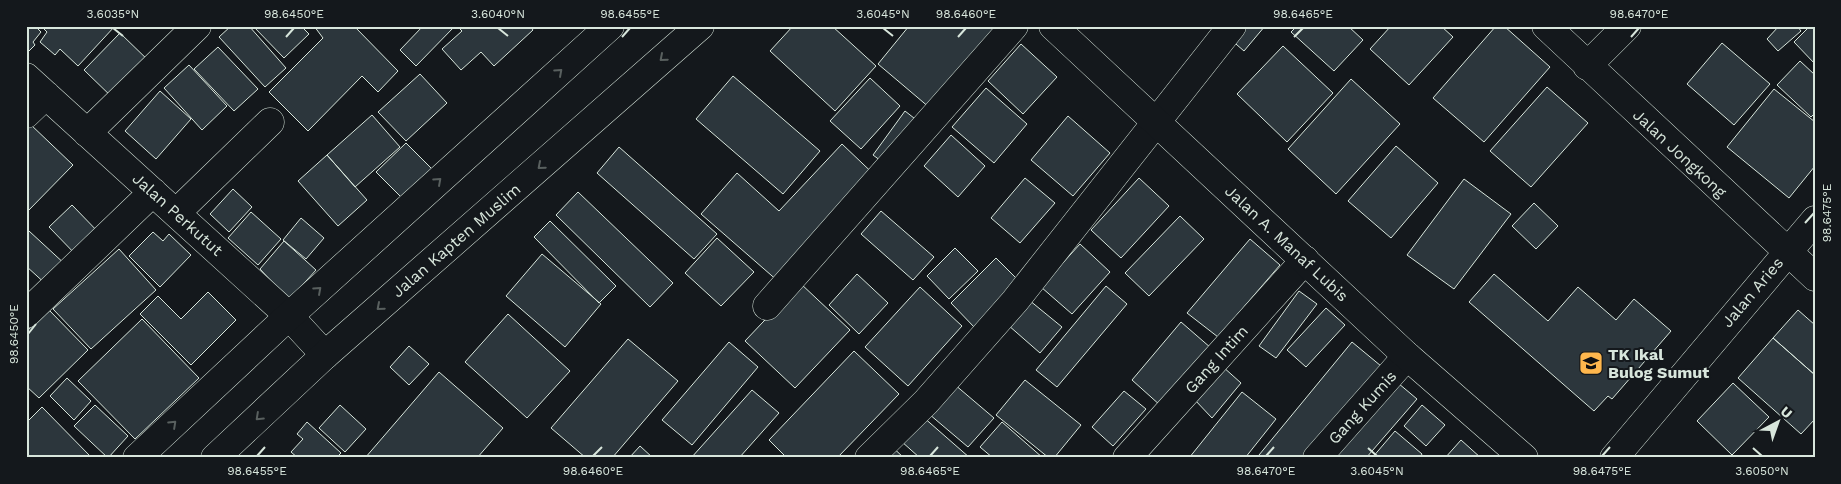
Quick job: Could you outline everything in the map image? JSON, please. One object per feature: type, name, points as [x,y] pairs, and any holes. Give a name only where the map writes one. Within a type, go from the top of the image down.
[{"type":"street","points":[[87,133],[196,26]]},
{"type":"street","points":[[137,458],[290,316],[610,26]]},
{"type":"street","name":"Jalan Kapten Muslim","points":[[215,458],[325,355],[700,26]]},
{"type":"street","points":[[766,306],[1014,26]]},
{"type":"street","name":"Jalan A. Manaf Lubis","points":[[1053,26],[1407,356],[1524,458]]},
{"type":"street","points":[[868,458],[926,402],[1015,301],[1156,121],[1186,87],[1232,26]]},
{"type":"street","name":"Jalan Jongkong","points":[[1546,26],[1815,277]]},
{"type":"street","points":[[1587,66],[1627,26]]},
{"type":"street","points":[[26,114],[36,86]]},
{"type":"street","name":"Jalan Perkutut","points":[[36,86],[290,316],[325,355]]},
{"type":"street","points":[[176,213],[270,122]]},
{"type":"street","points":[[26,314],[153,192]]},
{"type":"street","name":"Jalan Aries","points":[[1614,458],[1786,251],[1815,220]]},
{"type":"street","name":"Gang Intim","points":[[1127,458],[1304,260]]},
{"type":"street","name":"Gang Kumis","points":[[1317,458],[1407,356]]},
{"type":"building","points":[[26,26],[35,26],[41,32],[33,42],[35,45],[26,54]]},
{"type":"building","points":[[41,26],[115,26],[78,66],[60,49],[55,55],[40,42],[47,32]]},
{"type":"building","points":[[231,26],[249,26],[286,68],[265,87],[219,37]]},
{"type":"building","points":[[253,26],[301,26],[309,34],[284,58]]},
{"type":"building","points":[[314,26],[354,26],[398,71],[378,92],[362,76],[308,131],[269,92],[323,38]]},
{"type":"building","points":[[423,26],[454,27],[416,66],[400,50]]},
{"type":"building","points":[[457,26],[530,26],[533,30],[494,66],[481,52],[461,70],[442,49],[462,31]]},
{"type":"building","points":[[793,26],[832,26],[876,66],[835,111],[770,51]]},
{"type":"building","points":[[909,26],[1013,26],[943,119],[878,64]]},
{"type":"building","points":[[1239,26],[1265,26],[1244,51],[1229,38]]},
{"type":"building","points":[[1297,26],[1348,26],[1363,40],[1334,71],[1291,32]]},
{"type":"building","points":[[1391,26],[1441,26],[1453,37],[1409,85],[1370,49]]},
{"type":"building","points":[[1496,26],[1504,26],[1550,67],[1484,142],[1433,98]]},
{"type":"building","points":[[1779,26],[1797,26],[1801,31],[1778,51],[1767,39]]},
{"type":"building","points":[[1810,26],[1815,26],[1815,64],[1794,42]]},
{"type":"building","points":[[120,33],[152,64],[116,101],[84,70]]},
{"type":"building","points":[[1722,43],[1770,84],[1734,125],[1687,84]]},
{"type":"building","points":[[1021,44],[1057,77],[1023,114],[988,81]]},
{"type":"building","points":[[1283,46],[1333,93],[1287,142],[1237,94]]},
{"type":"building","points":[[218,47],[258,89],[234,111],[194,69]]},
{"type":"building","points":[[1800,61],[1815,75],[1815,113],[1811,117],[1777,85]]},
{"type":"building","points":[[189,65],[227,106],[202,130],[164,88]]},
{"type":"building","points":[[420,74],[447,103],[406,141],[378,112]]},
{"type":"building","points":[[733,76],[820,151],[783,194],[696,119]]},
{"type":"building","points":[[870,78],[900,106],[861,149],[830,121]]},
{"type":"building","points":[[1351,79],[1400,124],[1336,194],[1288,149]]},
{"type":"building","points":[[1547,87],[1588,123],[1531,187],[1490,151]]},
{"type":"building","points":[[986,88],[1027,124],[994,163],[952,127]]},
{"type":"building","points":[[1774,89],[1815,122],[1815,166],[1789,198],[1727,147]]},
{"type":"building","points":[[160,91],[191,119],[156,159],[125,131]]},
{"type":"building","points":[[905,111],[933,133],[900,175],[873,155]]},
{"type":"building","points":[[372,115],[400,147],[355,187],[327,155]]},
{"type":"building","points":[[1068,116],[1110,153],[1073,196],[1031,160]]},
{"type":"building","points":[[29,123],[73,165],[27,212],[26,125]]},
{"type":"building","points":[[951,135],[985,166],[958,197],[924,166]]},
{"type":"building","points":[[406,143],[432,169],[402,198],[376,172]]},
{"type":"building","points":[[842,144],[883,183],[787,289],[701,214],[737,173],[779,211]]},
{"type":"building","points":[[1396,146],[1438,183],[1391,238],[1348,201]]},
{"type":"building","points":[[619,147],[717,234],[694,259],[597,173]]},
{"type":"building","points":[[327,155],[367,200],[338,226],[298,181]]},
{"type":"building","points":[[1025,178],[1055,203],[1020,243],[991,218]]},
{"type":"building","points":[[1139,178],[1169,206],[1121,258],[1091,230]]},
{"type":"building","points":[[1464,179],[1511,214],[1454,289],[1407,255]]},
{"type":"building","points":[[233,189],[252,207],[229,232],[210,214]]},
{"type":"building","points":[[578,192],[673,283],[650,307],[556,215]]},
{"type":"building","points":[[1534,203],[1558,226],[1536,249],[1512,226]]},
{"type":"building","points":[[72,205],[103,237],[80,259],[49,227]]},
{"type":"building","points":[[881,211],[934,257],[913,280],[861,234]]},
{"type":"building","points":[[251,212],[281,239],[258,265],[228,238]]},
{"type":"building","points":[[1180,216],[1204,239],[1149,296],[1125,273]]},
{"type":"building","points":[[301,218],[324,238],[306,259],[283,240]]},
{"type":"building","points":[[550,221],[616,286],[599,303],[534,237]]},
{"type":"building","points":[[29,231],[67,266],[48,286],[26,266],[26,234]]},
{"type":"building","points":[[153,232],[163,241],[169,234],[191,255],[160,287],[129,256]]},
{"type":"building","points":[[717,238],[754,272],[721,306],[685,273]]},
{"type":"building","points":[[1250,239],[1280,265],[1218,337],[1187,313]]},
{"type":"building","points":[[284,241],[316,270],[289,300],[260,269]]},
{"type":"building","points":[[1080,244],[1110,272],[1072,314],[1041,287]]},
{"type":"building","points":[[955,248],[978,271],[949,299],[927,276]]},
{"type":"building","points":[[119,249],[156,290],[91,349],[53,309]]},
{"type":"building","points":[[542,254],[601,304],[565,347],[506,296]]},
{"type":"building","points":[[996,258],[1020,282],[975,328],[951,303]]},
{"type":"building","points":[[857,274],[888,303],[859,334],[829,305]]},
{"type":"building","name":"TK Ikal Bulog Sumut","points":[[1494,274],[1548,321],[1578,287],[1616,320],[1634,299],[1671,331],[1612,399],[1608,396],[1594,411],[1469,302]]},
{"type":"building","points":[[800,283],[850,330],[795,388],[745,341]]},
{"type":"building","points":[[1106,286],[1127,304],[1057,387],[1036,370]]},
{"type":"building","points":[[920,287],[962,326],[908,386],[865,347]]},
{"type":"building","points":[[1299,291],[1317,304],[1276,358],[1259,346]]},
{"type":"building","points":[[208,292],[236,320],[191,365],[140,314],[158,296],[181,319]]},
{"type":"building","points":[[1029,300],[1062,327],[1040,353],[1008,325]]},
{"type":"building","points":[[1326,308],[1345,325],[1306,367],[1287,350]]},
{"type":"building","points":[[49,310],[88,350],[39,398],[26,386],[26,332]]},
{"type":"building","points":[[1798,310],[1815,325],[1815,375],[1773,338]]},
{"type":"building","points":[[508,314],[570,371],[527,418],[465,362]]},
{"type":"building","points":[[142,319],[199,378],[135,439],[78,381]]},
{"type":"building","points":[[1181,322],[1211,348],[1161,406],[1132,380]]},
{"type":"building","points":[[1773,338],[1815,375],[1815,419],[1801,434],[1738,378]]},
{"type":"building","points":[[628,339],[678,381],[612,458],[586,458],[551,428]]},
{"type":"building","points":[[729,342],[758,367],[692,445],[662,420]]},
{"type":"building","points":[[1352,342],[1381,366],[1306,458],[1263,458],[1259,455]]},
{"type":"building","points":[[409,346],[429,364],[409,385],[390,367]]},
{"type":"building","points":[[854,351],[899,394],[837,458],[787,458],[769,440]]},
{"type":"building","points":[[1222,366],[1241,383],[1212,418],[1194,399]]},
{"type":"building","points":[[439,372],[503,428],[477,458],[365,458]]},
{"type":"building","points":[[67,378],[91,401],[74,420],[50,396]]},
{"type":"building","points":[[1392,378],[1417,399],[1366,458],[1323,458]]},
{"type":"building","points":[[1025,380],[1081,425],[1054,458],[1049,458],[996,415]]},
{"type":"building","points":[[1733,383],[1769,417],[1732,455],[1697,421]]},
{"type":"building","points":[[954,384],[994,418],[968,447],[929,414]]},
{"type":"building","points":[[752,390],[779,413],[739,458],[691,458]]},
{"type":"building","points":[[1124,391],[1146,409],[1113,446],[1092,427]]},
{"type":"building","points":[[1242,392],[1276,419],[1245,458],[1189,458]]},
{"type":"building","points":[[95,405],[128,436],[108,458],[74,426]]},
{"type":"building","points":[[340,405],[366,429],[345,452],[319,428]]},
{"type":"building","points":[[1422,405],[1445,425],[1426,446],[1404,426]]},
{"type":"building","points":[[42,407],[91,458],[26,458],[26,423]]},
{"type":"building","points":[[922,416],[970,458],[920,458],[901,441]]},
{"type":"building","points":[[307,422],[341,453],[336,458],[298,458],[291,452],[303,439],[297,434]]},
{"type":"building","points":[[1002,422],[1043,458],[993,458],[980,447]]},
{"type":"building","points":[[1395,431],[1422,454],[1420,458],[1372,458]]},
{"type":"building","points":[[1461,440],[1481,458],[1445,458]]},
{"type":"building","points":[[887,442],[904,458],[873,458]]},
{"type":"building","points":[[640,446],[653,458],[629,458]]},
{"type":"place","name":"TK Ikal Bulog Sumut","points":[[1591,363]]}]
